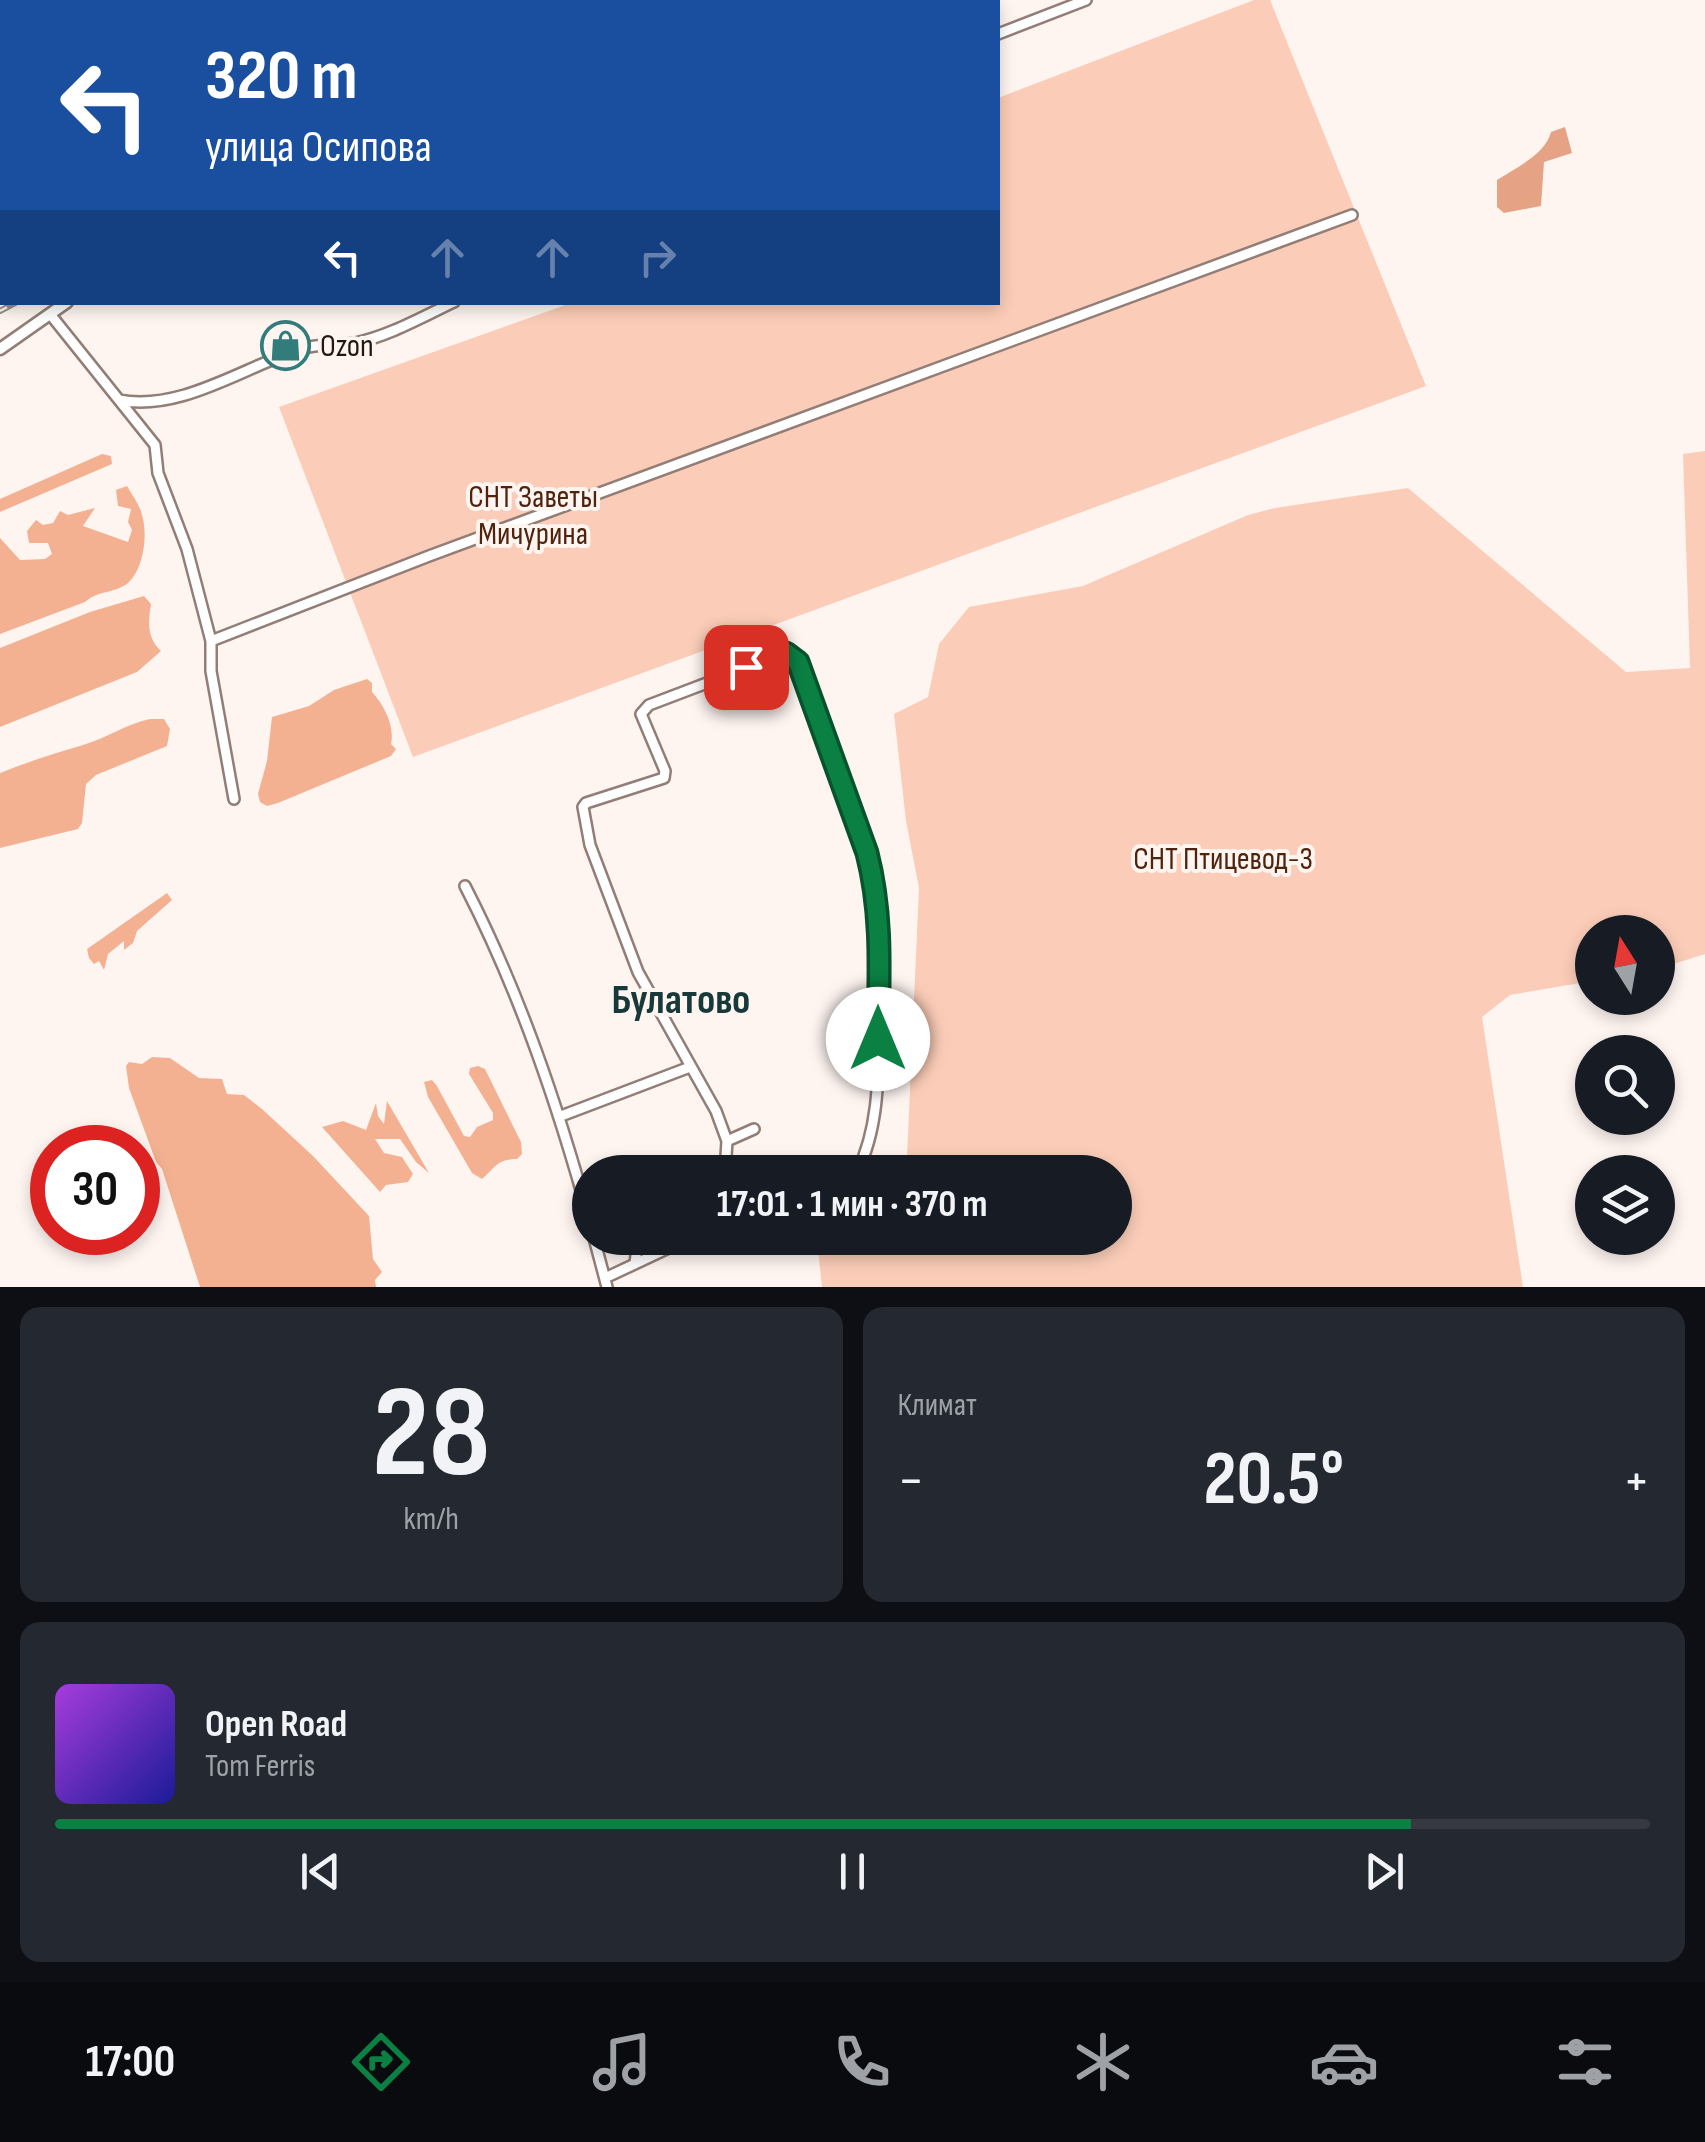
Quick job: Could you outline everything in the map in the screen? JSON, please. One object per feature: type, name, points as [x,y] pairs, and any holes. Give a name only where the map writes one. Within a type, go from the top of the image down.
[{"type":"street","points":[[1000,33],[1086,0]]},
{"type":"street","points":[[211,641],[429,556],[1352,215]]},
{"type":"street","points":[[0,348],[63,305]]},
{"type":"street","points":[[116,399],[138,403],[165,400],[305,347],[355,343],[392,331],[448,305]]},
{"type":"street","points":[[50,314],[155,445],[158,473],[188,549],[211,641],[212,671],[234,799]]},
{"type":"street","points":[[726,1155],[727,1141],[716,1111],[638,972],[590,844],[583,807],[664,778],[665,771],[641,718],[643,710],[786,653],[798,662],[875,884],[880,930],[878,1071],[871,1133],[863,1155]]},
{"type":"street","points":[[464,886],[494,942],[561,1116],[572,1156]]},
{"type":"street","points":[[561,1116],[690,1067]]},
{"type":"street","points":[[727,1141],[754,1129]]},
{"type":"street","points":[[599,1255],[606,1283],[653,1255]]},
{"type":"street","points":[[634,1264],[636,1255]]},
{"type":"green space","name":"СНТ Заветы Мичурина","points":[[1254,0],[1270,0],[1426,386],[413,757],[279,407],[565,305],[1000,305],[1000,97]]},
{"type":"green space","name":"СНТ Птицевод-3","points":[[1705,451],[1705,954],[1675,964],[1675,915],[1575,915],[1575,984],[1510,995],[1482,1017],[1523,1287],[822,1287],[819,1255],[1132,1255],[1132,1155],[907,1155],[919,888],[906,821],[894,714],[928,697],[939,644],[969,607],[1083,586],[1248,515],[1408,488],[1626,672],[1690,668],[1683,454]]},
{"type":"shaded area","points":[[1565,127],[1572,153],[1544,162],[1541,206],[1504,213],[1497,207],[1497,180],[1543,148],[1551,132]]},
{"type":"shaded area","points":[[102,454],[111,456],[112,464],[0,512],[0,499]]},
{"type":"shaded area","points":[[127,486],[141,511],[145,532],[141,560],[128,583],[0,634],[0,538],[20,560],[45,559],[52,554],[48,543],[29,543],[27,531],[36,520],[43,525],[53,523],[60,511],[68,515],[95,508],[83,526],[128,542],[131,509],[118,506],[116,490]]},
{"type":"shaded area","points":[[144,596],[151,604],[151,635],[161,651],[137,672],[0,727],[0,648],[90,612]]},
{"type":"shaded area","points":[[367,679],[390,723],[391,744],[396,749],[391,756],[278,803],[267,806],[260,802],[258,794],[272,717],[309,706],[334,690]]},
{"type":"shaded area","points":[[150,719],[164,719],[170,729],[167,746],[96,775],[86,784],[78,829],[0,848],[0,773]]},
{"type":"shaded area","points":[[167,893],[172,900],[137,931],[133,943],[124,950],[124,941],[108,954],[104,970],[99,961],[94,964],[87,949]]},
{"type":"shaded area","points":[[152,1057],[170,1058],[199,1078],[222,1079],[227,1094],[244,1095],[313,1156],[369,1216],[373,1259],[382,1272],[375,1280],[376,1287],[200,1287],[160,1167],[160,1125],[142,1125],[129,1088],[126,1066],[129,1062],[142,1064]]},
{"type":"shaded area","points":[[470,1068],[485,1069],[521,1142],[522,1154],[500,1162],[482,1179],[472,1173],[428,1097],[424,1082],[432,1080],[464,1136],[470,1137],[477,1127],[493,1120],[493,1113],[469,1074]]},
{"type":"shaded area","points":[[387,1101],[429,1173],[400,1139],[375,1139],[384,1153],[402,1157],[413,1174],[408,1182],[386,1185],[380,1192],[322,1127],[343,1121],[366,1130],[376,1103],[384,1124]]},
{"type":"railway","points":[[0,311],[11,305]]},
{"type":"place","name":"Ozon","points":[[285,345]]},
{"type":"district","name":"Булатово","points":[[681,998]]},
{"type":"route","points":[[746,667],[786,653],[798,662],[867,853],[880,930],[878,1039]]}]
